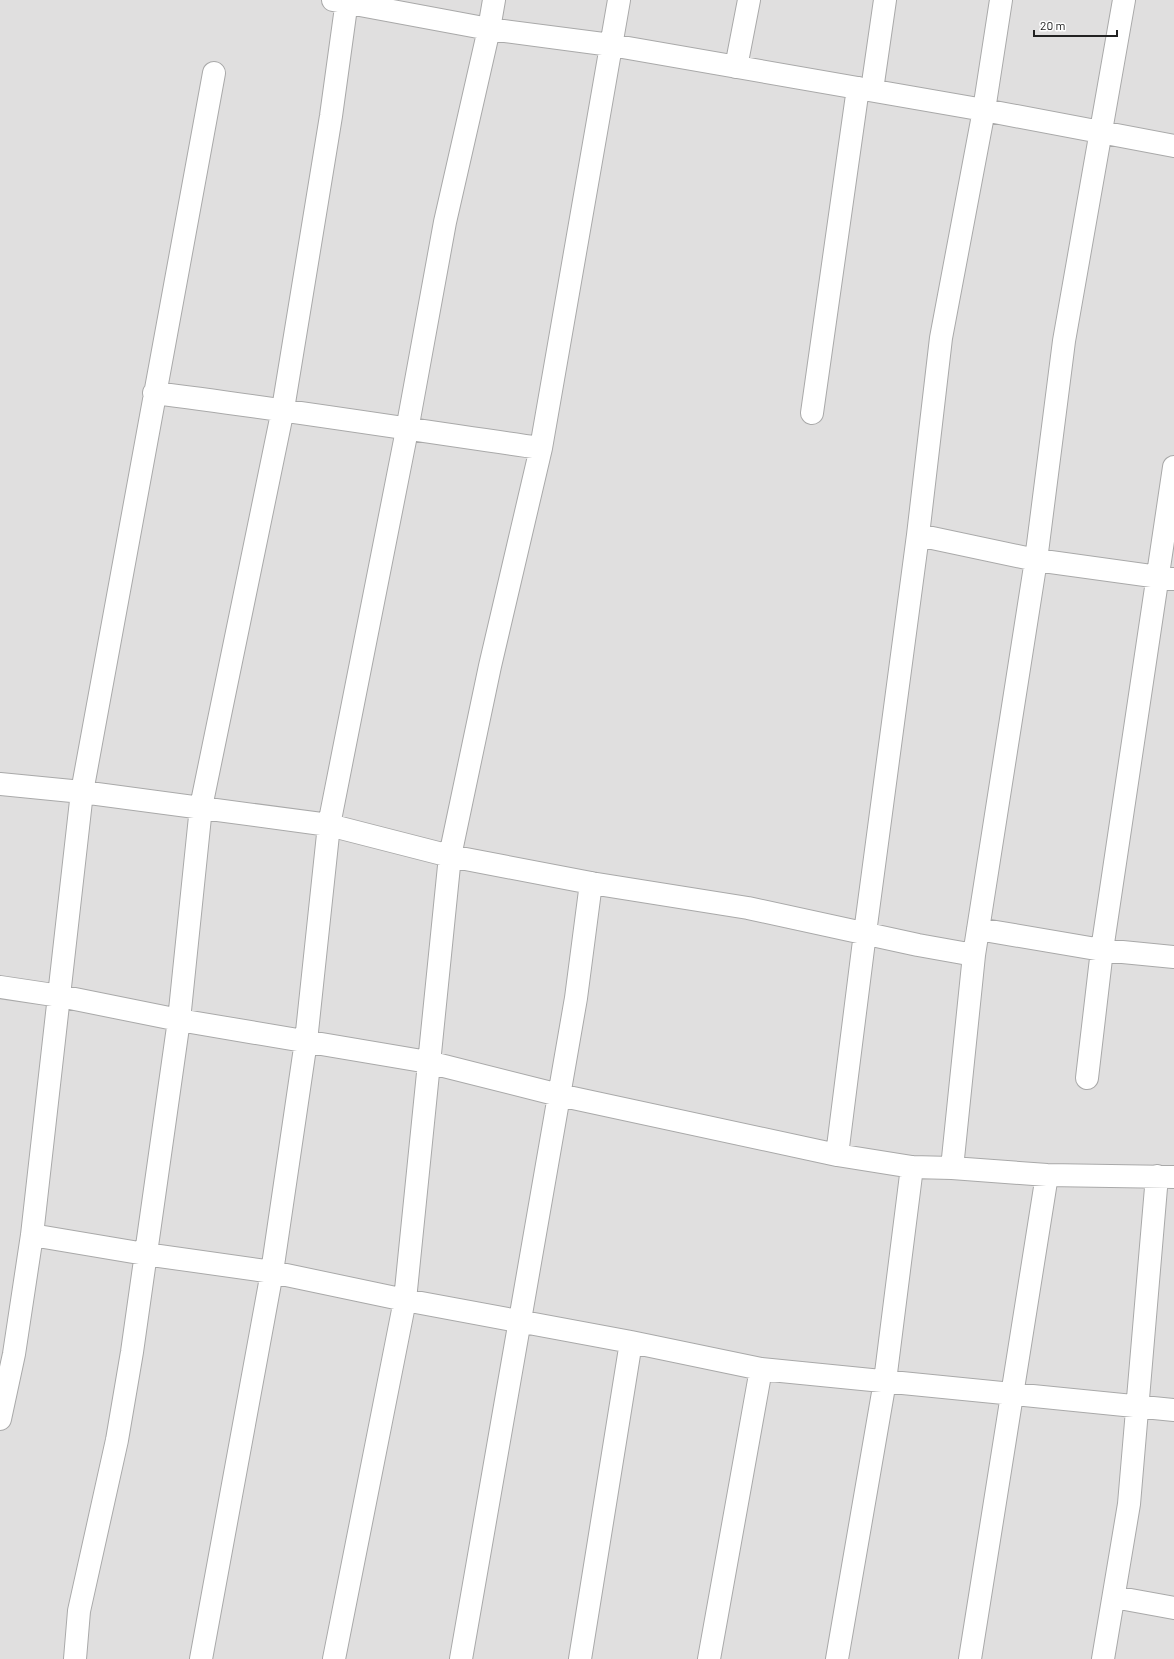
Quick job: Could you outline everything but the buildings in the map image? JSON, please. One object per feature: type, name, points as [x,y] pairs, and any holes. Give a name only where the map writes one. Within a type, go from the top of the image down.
[{"type":"street","points":[[201,1659],[272,1272],[306,1041],[328,825],[407,430],[445,222],[489,29],[494,0]]},
{"type":"street","points":[[334,1659],[405,1300],[450,856],[490,666],[541,448],[619,0]]},
{"type":"street","points":[[736,67],[749,0]]},
{"type":"street","points":[[812,413],[865,89],[885,0]]},
{"type":"street","points":[[837,1155],[918,535],[941,338],[984,110],[1001,0]]},
{"type":"street","points":[[952,1168],[974,955],[1036,560],[1064,342],[1102,133],[1124,0]]},
{"type":"street","points":[[75,1659],[79,1611],[117,1440],[128,1374],[179,1020],[201,807],[283,409],[331,116],[341,1],[489,29],[611,44],[984,110],[1174,146]]},
{"type":"street","points":[[0,1419],[14,1354],[32,1235],[82,792],[154,393],[214,73]]},
{"type":"street","points":[[154,393],[283,409],[407,430],[541,448]]},
{"type":"street","points":[[1087,1078],[1102,950],[1166,578],[1174,467]]},
{"type":"street","points":[[918,535],[1036,560],[1166,578]]},
{"type":"street","points":[[0,784],[82,792],[328,825],[450,856],[591,883],[748,908],[918,946],[974,955]]},
{"type":"street","points":[[461,1659],[576,998],[591,883]]},
{"type":"street","points":[[978,929],[1102,950],[1174,958]]},
{"type":"street","points":[[0,987],[60,996],[179,1020],[428,1062],[559,1095],[837,1155],[912,1167],[1047,1174],[1166,1176],[1138,1406],[1129,1504],[1103,1659]]},
{"type":"street","points":[[837,1659],[885,1381],[912,1167]]},
{"type":"street","points":[[970,1659],[1047,1174]]},
{"type":"street","points":[[32,1235],[145,1254],[272,1272],[405,1300],[631,1342],[761,1369],[1174,1410]]},
{"type":"street","points":[[580,1659],[631,1342]]},
{"type":"street","points":[[709,1659],[761,1369]]},
{"type":"street","points":[[1114,1597],[1174,1608]]},
{"type":"shaded area","points":[[0,0],[1174,0],[1174,1659],[0,1659]]}]
